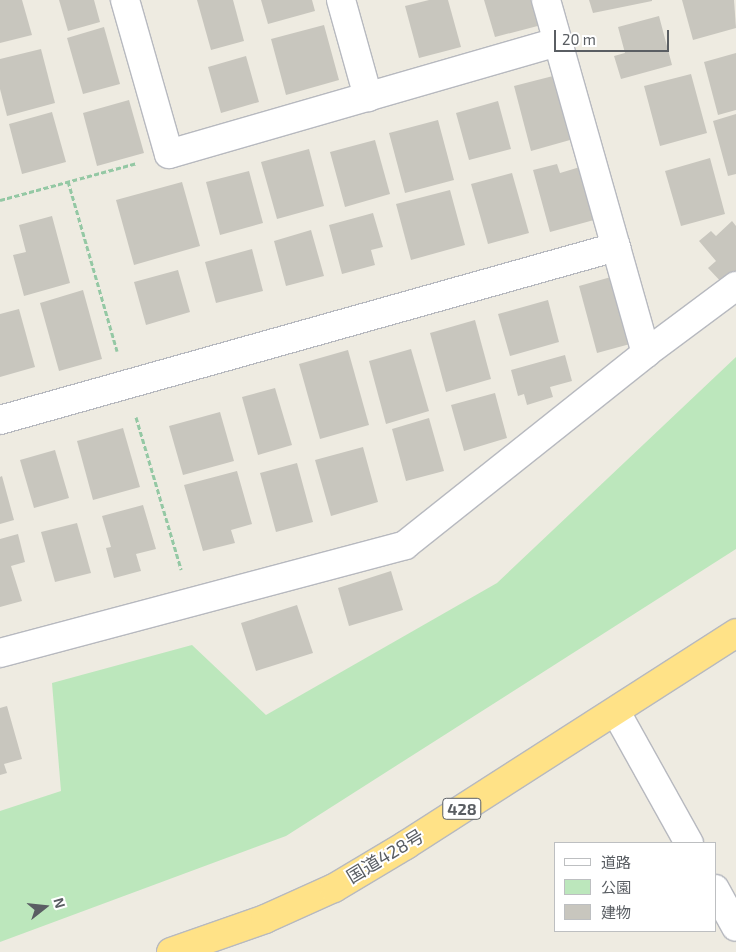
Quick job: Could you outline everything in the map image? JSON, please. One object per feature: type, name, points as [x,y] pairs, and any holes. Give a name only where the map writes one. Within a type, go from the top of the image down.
[{"type":"highway","name":"国道428号","points":[[171,952],[265,919],[334,888],[616,712],[736,633]]},
{"type":"street","points":[[125,0],[169,154],[557,42]]},
{"type":"street","points":[[341,0],[368,97]]},
{"type":"street","points":[[546,0],[646,353]]},
{"type":"street","points":[[0,420],[616,248]]},
{"type":"street","points":[[0,653],[405,545],[646,353],[736,286]]},
{"type":"street","points":[[616,712],[688,842]]},
{"type":"street","points":[[716,891],[736,927]]},
{"type":"path","points":[[0,200],[169,154]]},
{"type":"green space","points":[[736,357],[736,549],[286,836],[0,942],[0,811],[61,791],[52,683],[192,645],[266,715],[497,583]]},
{"type":"building","points":[[0,0],[22,0],[32,35],[0,43]]},
{"type":"building","points":[[59,0],[94,0],[100,22],[68,31]]},
{"type":"building","points":[[197,0],[233,0],[244,41],[211,50]]},
{"type":"building","points":[[261,0],[312,0],[315,11],[268,24]]},
{"type":"building","points":[[429,0],[448,0],[461,47],[419,58],[405,6]]},
{"type":"building","points":[[484,0],[543,0],[549,23],[495,37]]},
{"type":"building","points":[[589,0],[652,0],[652,1],[593,13]]},
{"type":"building","points":[[682,0],[734,0],[736,28],[693,40]]},
{"type":"building","points":[[659,16],[672,65],[621,79],[614,56],[625,53],[618,27]]},
{"type":"building","points":[[324,25],[339,80],[286,95],[271,39]]},
{"type":"building","points":[[104,27],[120,84],[83,94],[67,38]]},
{"type":"building","points":[[41,49],[55,103],[7,116],[0,89],[0,59]]},
{"type":"building","points":[[736,53],[736,110],[718,115],[704,62]]},
{"type":"building","points":[[246,56],[259,102],[221,113],[208,67]]},
{"type":"building","points":[[691,74],[707,133],[660,146],[644,86]]},
{"type":"building","points":[[553,76],[570,140],[531,151],[514,86]]},
{"type":"building","points":[[129,100],[144,153],[97,166],[83,113]]},
{"type":"building","points":[[498,101],[511,149],[469,160],[456,113]]},
{"type":"building","points":[[52,112],[66,162],[22,174],[9,124]]},
{"type":"building","points":[[736,114],[736,174],[728,176],[713,121]]},
{"type":"building","points":[[438,120],[454,180],[405,193],[389,133]]},
{"type":"building","points":[[375,140],[390,194],[345,207],[330,152]]},
{"type":"building","points":[[309,149],[324,206],[277,219],[261,162]]},
{"type":"building","points":[[710,158],[725,214],[681,226],[665,171]]},
{"type":"building","points":[[557,164],[560,173],[580,167],[594,220],[550,232],[533,170]]},
{"type":"building","points":[[249,171],[263,223],[220,235],[206,182]]},
{"type":"building","points":[[512,173],[529,233],[488,244],[471,184]]},
{"type":"building","points":[[182,182],[200,246],[134,265],[116,200]]},
{"type":"building","points":[[450,190],[465,245],[411,260],[396,204]]},
{"type":"building","points":[[373,213],[383,247],[371,250],[375,265],[342,274],[329,225]]},
{"type":"building","points":[[52,216],[70,283],[24,296],[13,255],[26,252],[19,225]]},
{"type":"building","points":[[732,221],[736,226],[736,274],[724,285],[708,268],[716,261],[699,241],[711,231],[716,236]]},
{"type":"building","points":[[311,230],[324,276],[286,286],[274,241]]},
{"type":"building","points":[[252,249],[263,291],[216,303],[205,262]]},
{"type":"building","points":[[178,270],[190,312],[146,325],[134,282]]},
{"type":"building","points":[[611,277],[630,344],[597,353],[579,286]]},
{"type":"building","points":[[83,290],[102,359],[59,371],[40,303]]},
{"type":"building","points":[[548,300],[559,342],[510,356],[498,314]]},
{"type":"building","points":[[19,309],[35,367],[0,377],[0,314]]},
{"type":"building","points":[[475,320],[491,379],[446,392],[430,333]]},
{"type":"building","points":[[411,349],[429,411],[386,424],[369,361]]},
{"type":"building","points":[[348,350],[369,425],[320,439],[299,364]]},
{"type":"building","points":[[565,355],[572,381],[550,387],[553,397],[527,405],[524,394],[518,396],[511,370]]},
{"type":"building","points":[[275,388],[292,445],[258,455],[242,397]]},
{"type":"building","points":[[495,393],[507,438],[464,451],[451,405]]},
{"type":"building","points":[[220,412],[234,461],[183,475],[169,426]]},
{"type":"building","points":[[429,418],[444,471],[406,481],[392,429]]},
{"type":"building","points":[[123,428],[140,487],[93,500],[77,441]]},
{"type":"building","points":[[363,447],[378,502],[331,516],[315,460]]},
{"type":"building","points":[[55,450],[69,498],[34,508],[20,460]]},
{"type":"building","points":[[297,463],[313,522],[276,532],[260,473]]},
{"type":"building","points":[[237,471],[252,524],[231,530],[235,543],[203,551],[184,485]]},
{"type":"building","points":[[2,476],[14,520],[0,524],[0,477]]},
{"type":"building","points":[[143,505],[156,549],[136,554],[141,571],[114,578],[106,548],[111,547],[102,516]]},
{"type":"building","points":[[77,523],[91,573],[55,582],[41,532]]},
{"type":"building","points":[[18,534],[25,562],[11,566],[22,601],[0,607],[0,539]]},
{"type":"building","points":[[391,571],[403,610],[349,626],[338,588]]},
{"type":"building","points":[[297,605],[313,653],[256,671],[241,623]]},
{"type":"building","points":[[7,706],[22,759],[4,764],[7,773],[0,775],[0,708]]}]
